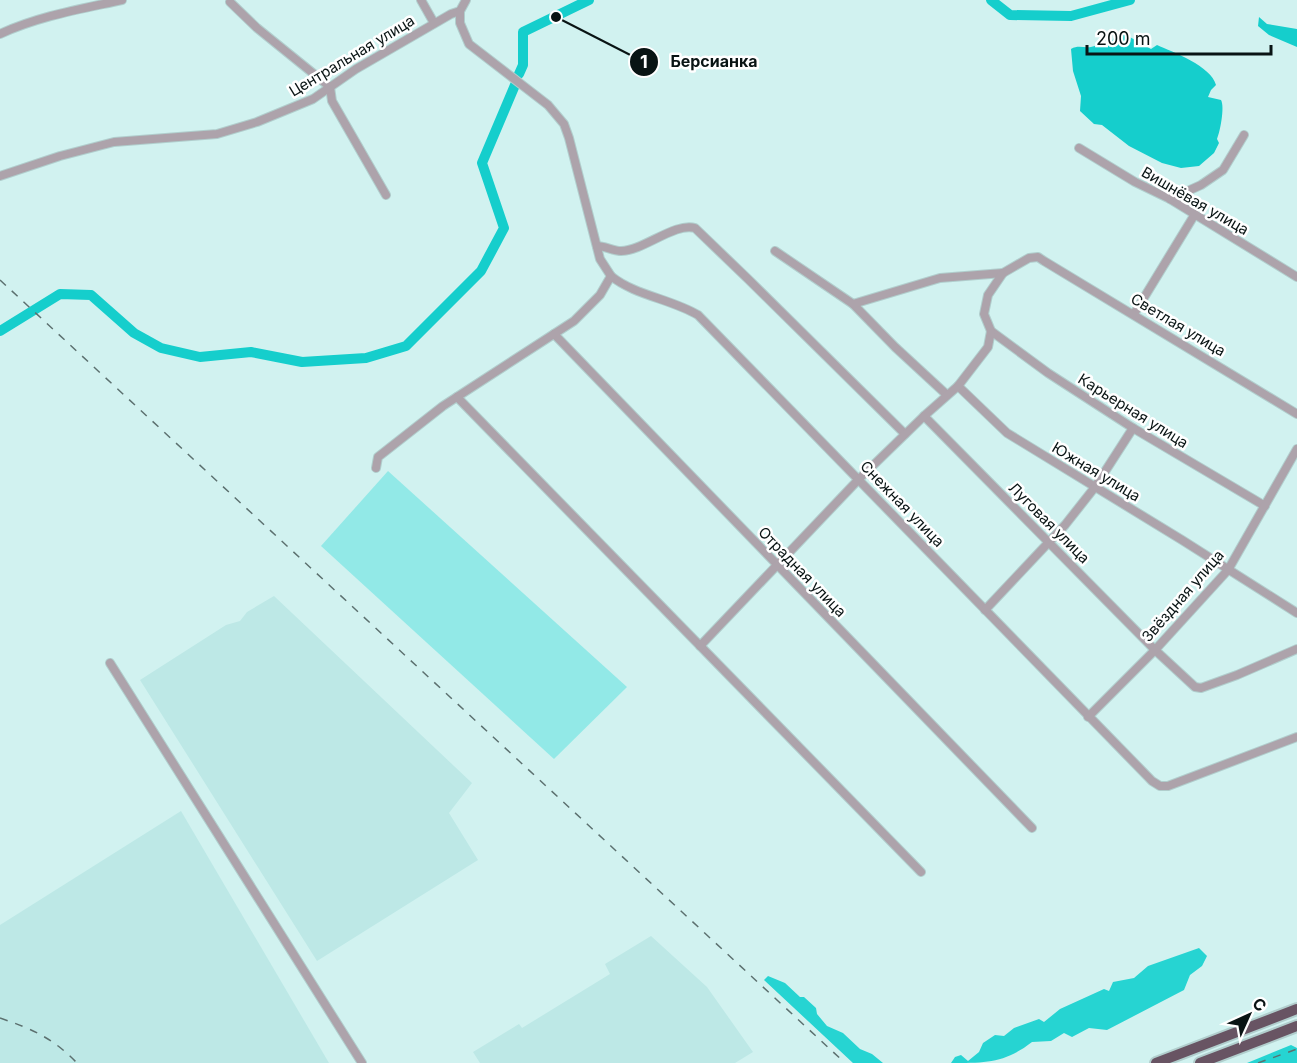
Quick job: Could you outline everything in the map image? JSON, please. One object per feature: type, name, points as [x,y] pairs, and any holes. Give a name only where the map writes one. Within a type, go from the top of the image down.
[{"type":"highway","points":[[1156,1063],[1297,1009]]},
{"type":"highway","points":[[1200,1063],[1297,1026]]},
{"type":"street","points":[[0,34],[16,26],[51,16],[122,0]]},
{"type":"street","points":[[421,0],[434,23]]},
{"type":"street","points":[[376,468],[378,457],[457,397],[574,321],[600,295],[611,276],[600,259],[564,124],[548,105],[469,44],[460,23],[460,12],[466,0]]},
{"type":"street","points":[[230,2],[257,28],[330,87],[332,100],[386,195]]},
{"type":"street","name":"Центральная улица","points":[[0,176],[60,156],[114,142],[218,134],[257,122],[313,99],[356,69],[450,14],[460,12]]},
{"type":"street","points":[[1170,199],[1201,185],[1223,170],[1244,135]]},
{"type":"street","name":"Вишнёвая улица","points":[[1079,148],[1135,183],[1170,199],[1297,277]]},
{"type":"street","points":[[1134,314],[1195,214]]},
{"type":"street","points":[[597,246],[622,251],[646,244],[678,230],[694,228],[904,434]]},
{"type":"street","points":[[775,251],[854,304],[895,348],[947,395]]},
{"type":"street","name":"Светлая улица","points":[[1003,273],[1029,258],[1038,257],[1297,414]]},
{"type":"street","points":[[854,304],[940,278],[1003,273]]},
{"type":"street","points":[[700,646],[859,479],[904,434],[958,386],[988,347],[991,332],[984,314],[988,295],[1003,273]]},
{"type":"street","name":"Снежная улица","points":[[611,276],[627,286],[684,307],[698,315],[1152,781],[1160,786],[1168,786],[1297,737]]},
{"type":"street","name":"Карьерная улица","points":[[991,332],[1048,374],[1133,428],[1265,506]]},
{"type":"street","name":"Отрадная улица","points":[[554,334],[1032,828]]},
{"type":"street","name":"Южная улица","points":[[958,386],[1007,433],[1297,613]]},
{"type":"street","points":[[457,397],[921,872]]},
{"type":"street","name":"Луговая улица","points":[[924,416],[1188,683],[1201,688],[1297,649]]},
{"type":"street","points":[[985,610],[1065,525],[1095,487],[1133,428]]},
{"type":"street","name":"Звёздная улица","points":[[1088,717],[1155,650],[1228,570],[1297,449]]},
{"type":"street","points":[[110,663],[362,1063]]},
{"type":"shaded area","points":[[1259,17],[1267,24],[1297,29],[1297,47],[1269,35],[1258,26]]},
{"type":"shaded area","points":[[1121,32],[1151,49],[1157,45],[1181,56],[1199,66],[1213,78],[1216,85],[1208,97],[1221,100],[1222,103],[1222,120],[1217,139],[1219,143],[1214,153],[1199,166],[1181,168],[1162,163],[1129,146],[1102,125],[1094,124],[1080,111],[1081,96],[1073,71],[1071,49],[1091,47],[1112,41],[1117,33]]},
{"type":"shaded area","points":[[388,471],[627,687],[554,759],[321,546]]},
{"type":"shaded area","points":[[274,596],[472,783],[449,813],[478,860],[317,961],[140,680],[226,625],[240,621],[247,612]]},
{"type":"shaded area","points":[[181,811],[329,1063],[0,1063],[0,925]]},
{"type":"shaded area","points":[[651,936],[707,987],[753,1052],[735,1063],[480,1063],[473,1052],[519,1024],[522,1028],[610,974],[605,964]]},
{"type":"shaded area","points":[[1199,948],[1207,956],[1202,966],[1190,975],[1184,990],[1107,1030],[1089,1028],[1072,1037],[1064,1033],[1051,1041],[1032,1042],[1004,1058],[975,1063],[951,1063],[955,1057],[961,1055],[968,1061],[979,1052],[983,1043],[995,1035],[1004,1036],[1014,1028],[1039,1019],[1044,1022],[1060,1009],[1104,989],[1109,991],[1113,982],[1134,978],[1148,966]]},
{"type":"shaded area","points":[[768,976],[785,983],[800,997],[804,997],[816,1008],[817,1014],[827,1026],[843,1033],[860,1049],[872,1054],[883,1063],[853,1063],[764,980]]},
{"type":"shaded area","points":[[1291,1045],[1297,1048],[1297,1063],[1247,1063]]},
{"type":"waterway","points":[[519,74],[523,65],[523,32],[589,0]]},
{"type":"waterway","points":[[991,0],[1010,15],[1071,16],[1130,0]]},
{"type":"waterway","points":[[0,331],[60,294],[91,295],[134,333],[161,348],[200,357],[251,352],[302,362],[366,358],[406,346],[481,271],[504,228],[482,163],[515,85]]},
{"type":"railway","points":[[0,280],[845,1063]]},
{"type":"railway","points":[[0,1018],[42,1035],[77,1063]]},
{"type":"railway","points":[[1258,1063],[1297,1049]]},
{"type":"place","name":"Берсианка","points":[[556,17]]}]
